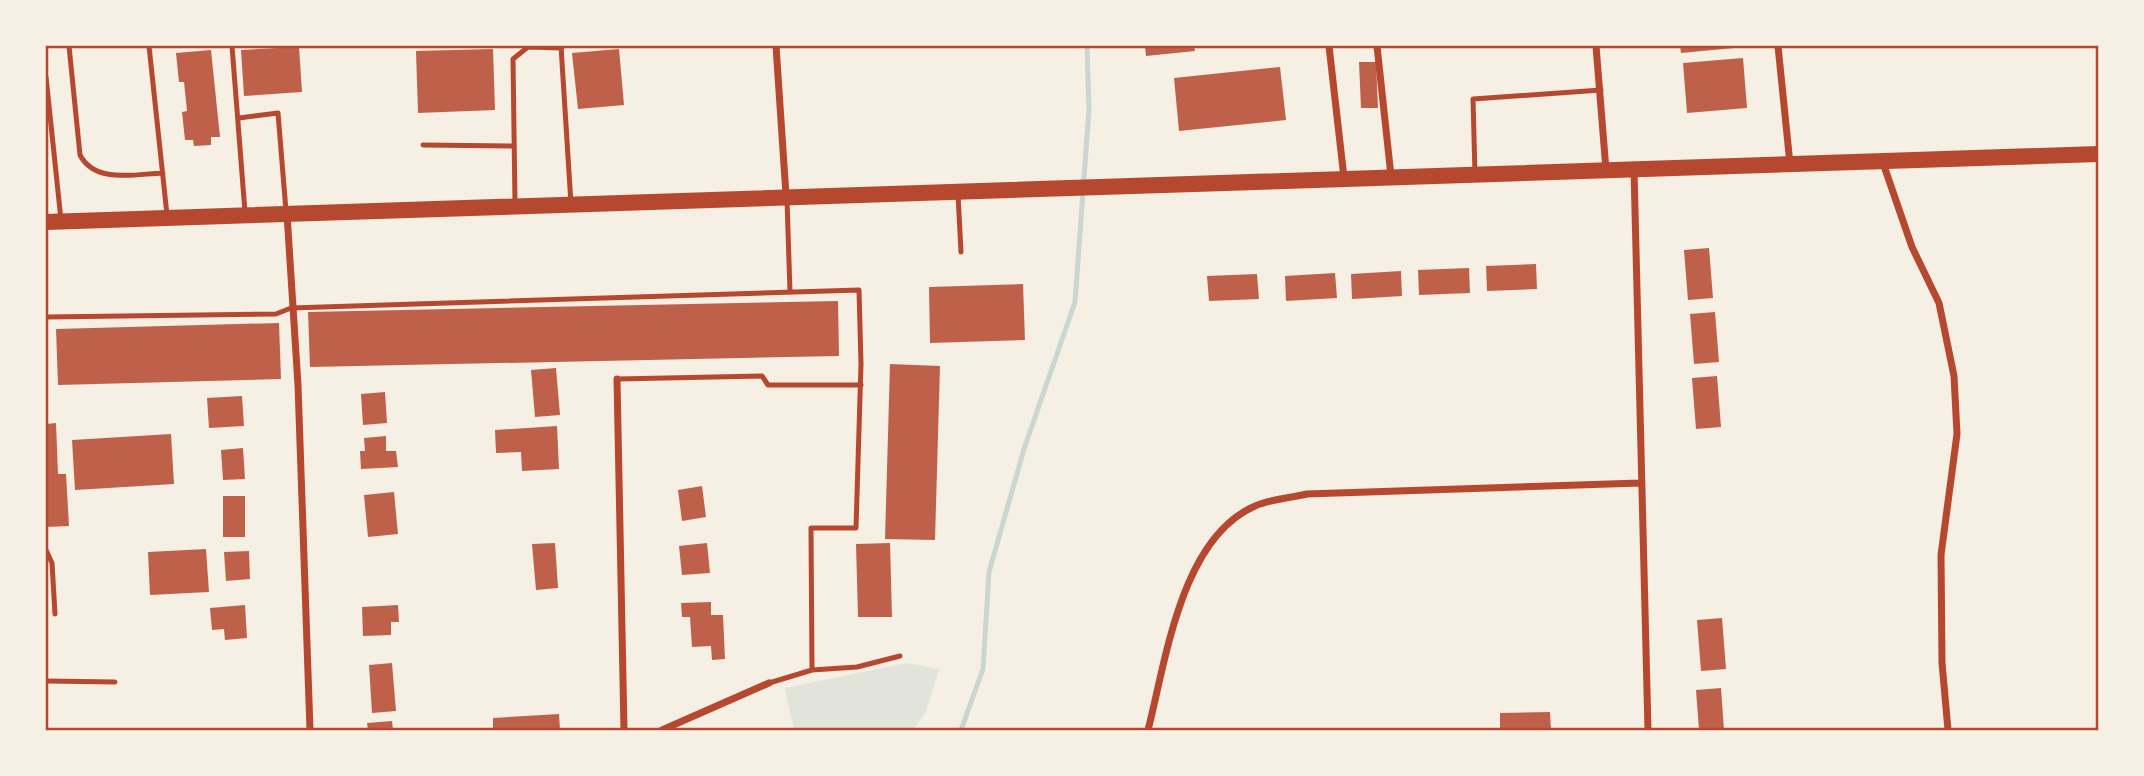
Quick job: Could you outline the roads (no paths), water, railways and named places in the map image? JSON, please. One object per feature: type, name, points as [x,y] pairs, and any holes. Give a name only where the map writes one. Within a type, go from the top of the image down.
[{"type":"main road","points":[[53,221],[786,195],[1883,163],[2098,153]]},
{"type":"street","points":[[776,46],[786,195]]},
{"type":"street","points":[[1329,46],[1344,178]]},
{"type":"street","points":[[1377,46],[1391,177]]},
{"type":"street","points":[[1596,46],[1606,171]]},
{"type":"street","points":[[1778,46],[1790,164]]},
{"type":"street","points":[[1883,163],[1913,247],[1939,303],[1954,376],[1957,434],[1941,555],[1942,663],[1948,730]]},
{"type":"street","points":[[1634,170],[1648,730]]},
{"type":"street","points":[[287,214],[298,385],[310,730]]},
{"type":"street","points":[[617,379],[624,730]]},
{"type":"street","points":[[1148,730],[1188,579],[1211,538],[1254,506],[1307,494],[1640,483]]},
{"type":"street","points":[[662,730],[769,683]]},
{"type":"lane","points":[[69,46],[80,155],[86,167],[101,174],[163,173]]},
{"type":"lane","points":[[149,46],[168,218]]},
{"type":"lane","points":[[232,46],[245,215]]},
{"type":"lane","points":[[515,206],[513,59],[528,47],[561,46],[571,204]]},
{"type":"lane","points":[[46,77],[54,155],[53,221]]},
{"type":"lane","points":[[1475,174],[1473,99],[1601,90]]},
{"type":"lane","points":[[239,118],[278,113],[287,214]]},
{"type":"lane","points":[[423,145],[514,146]]},
{"type":"lane","points":[[46,155],[54,155]]},
{"type":"lane","points":[[958,190],[961,252]]},
{"type":"lane","points":[[786,195],[790,292]]},
{"type":"lane","points":[[46,317],[276,314],[291,308],[859,290],[861,385],[856,528],[811,528],[812,670]]},
{"type":"lane","points":[[617,379],[762,376],[768,385],[861,385]]},
{"type":"lane","points":[[46,550],[52,564],[55,614]]},
{"type":"lane","points":[[769,683],[812,670],[857,667],[900,656]]},
{"type":"lane","points":[[46,681],[116,682]]},
{"type":"waterway","points":[[961,730],[983,669],[989,572],[1024,449],[1075,302],[1089,109],[1087,46]]}]
